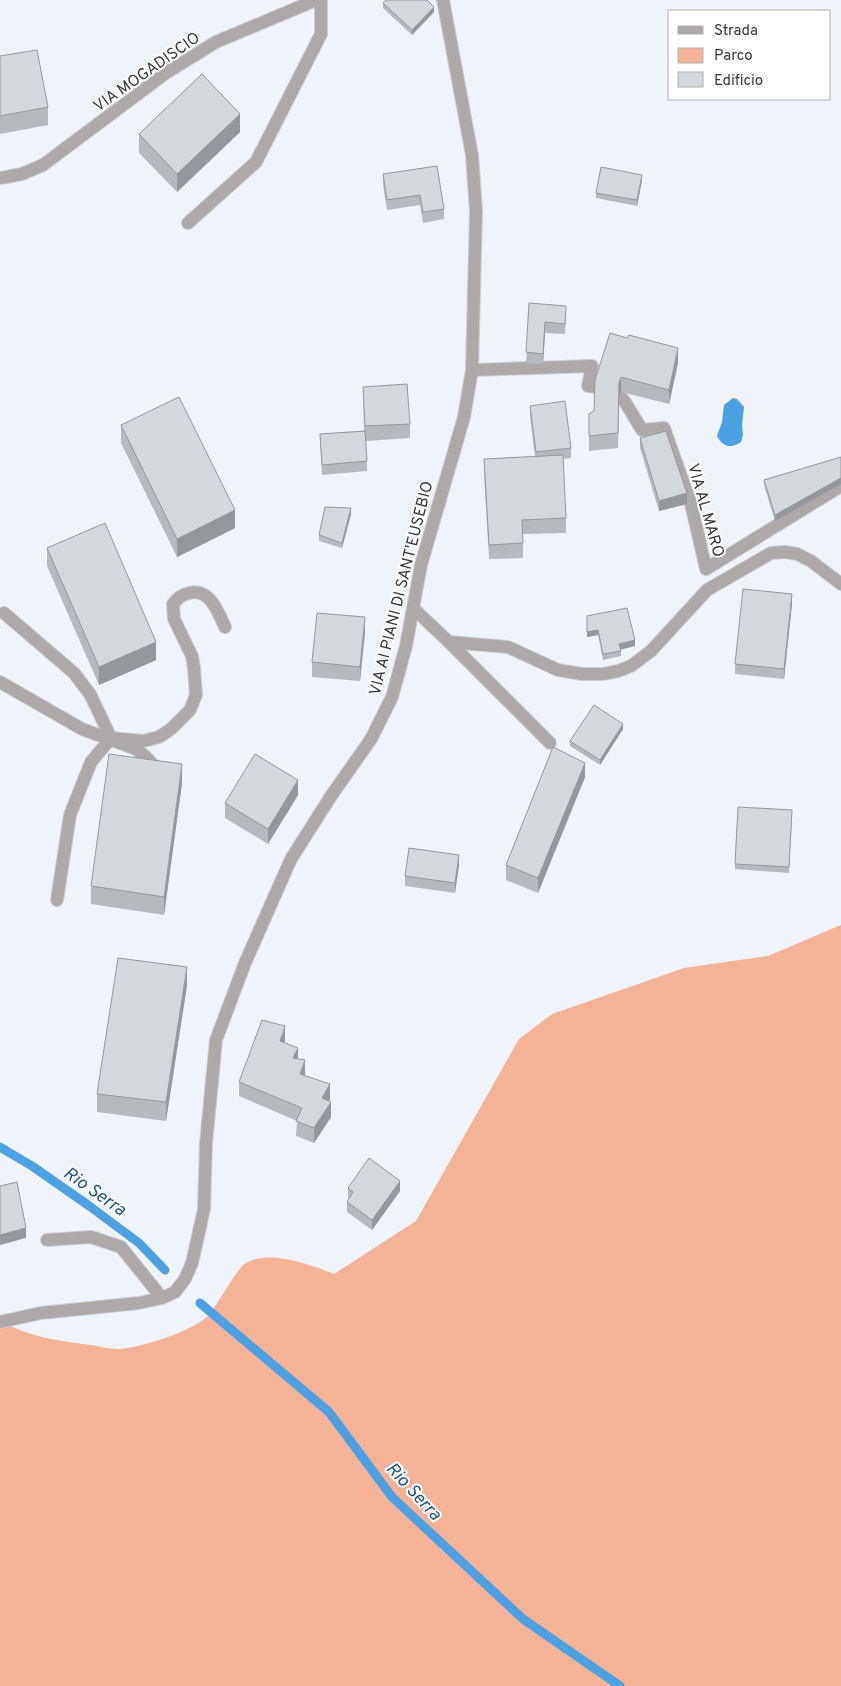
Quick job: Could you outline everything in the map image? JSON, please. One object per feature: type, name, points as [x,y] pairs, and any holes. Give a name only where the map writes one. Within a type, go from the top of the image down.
[{"type":"street","name":"VIA MOGADISCIO","points":[[0,178],[22,174],[44,165],[166,73],[216,42],[316,0]]},
{"type":"street","points":[[188,223],[256,162],[321,34],[321,0]]},
{"type":"street","name":"VIA AI PIANI DI SANT'EUSEBIO","points":[[0,1322],[41,1313],[139,1303],[162,1298],[175,1292],[185,1279],[192,1263],[204,1209],[206,1143],[216,1040],[232,995],[291,859],[331,796],[371,739],[392,697],[406,646],[421,565],[464,416],[472,370],[476,211],[472,155],[444,0]]},
{"type":"street","points":[[472,370],[592,366],[588,386],[597,387]]},
{"type":"street","name":"VIA AL MARO","points":[[620,396],[642,430],[664,428],[691,504],[706,569],[841,486]]},
{"type":"street","points":[[449,642],[508,647],[558,670],[582,674],[618,672],[631,666],[651,651],[707,590],[771,553],[786,552],[797,554],[811,561],[841,584]]},
{"type":"street","points":[[111,738],[143,742],[158,738],[171,730],[190,710],[196,695],[196,682],[192,656],[174,619],[173,604],[180,596],[192,592],[204,594],[214,604],[225,627]]},
{"type":"street","points":[[414,608],[550,743]]},
{"type":"street","points":[[4,613],[74,674],[90,694],[111,738]]},
{"type":"street","points":[[0,682],[82,729],[111,738],[136,749],[146,756],[154,766],[155,776]]},
{"type":"street","points":[[57,900],[70,815],[91,762],[111,738]]},
{"type":"street","points":[[46,1240],[91,1237],[121,1247],[162,1298]]},
{"type":"green space","points":[[841,925],[841,1686],[0,1686],[0,1320],[21,1331],[44,1337],[110,1349],[126,1348],[165,1338],[202,1321],[209,1315],[242,1266],[256,1259],[278,1258],[290,1260],[334,1274],[416,1221],[519,1039],[552,1014],[684,968],[768,956]]},
{"type":"water","points":[[733,398],[737,399],[744,407],[743,435],[741,442],[734,446],[728,446],[719,440],[717,436],[722,422],[724,405]]},
{"type":"building","points":[[386,0],[427,0],[434,7],[412,30],[383,3]]},
{"type":"building","points":[[37,50],[48,107],[0,116],[0,56]]},
{"type":"building","points":[[202,74],[240,114],[177,174],[139,134]]},
{"type":"building","points":[[437,166],[444,209],[423,212],[420,195],[387,200],[383,174]]},
{"type":"building","points":[[601,167],[642,175],[637,200],[596,193]]},
{"type":"building","points":[[529,303],[566,306],[565,324],[545,322],[543,354],[526,352]]},
{"type":"building","points":[[610,333],[627,338],[629,335],[678,348],[669,390],[621,377],[619,383],[618,433],[589,436],[589,414],[594,411],[595,380]]},
{"type":"building","points":[[407,384],[410,424],[365,426],[363,387]]},
{"type":"building","points":[[179,397],[235,510],[177,539],[121,425]]},
{"type":"building","points":[[565,401],[571,448],[536,452],[530,406]]},
{"type":"building","points":[[365,431],[367,461],[322,465],[320,434]]},
{"type":"building","points":[[666,431],[687,493],[659,501],[640,438]]},
{"type":"building","points":[[563,455],[566,518],[522,520],[523,543],[489,545],[484,459]]},
{"type":"building","points":[[841,457],[841,478],[775,515],[764,480]]},
{"type":"building","points":[[325,507],[351,508],[342,543],[319,535]]},
{"type":"building","points":[[105,523],[156,642],[99,667],[47,548]]},
{"type":"building","points":[[743,589],[792,594],[784,669],[735,664]]},
{"type":"building","points":[[627,608],[635,640],[619,644],[621,651],[603,654],[598,630],[587,632],[587,616]]},
{"type":"building","points":[[317,613],[365,617],[360,667],[312,662]]},
{"type":"building","points":[[594,705],[623,724],[600,760],[570,741]]},
{"type":"building","points":[[553,747],[585,763],[538,878],[506,865]]},
{"type":"building","points":[[109,754],[182,764],[164,897],[91,886]]},
{"type":"building","points":[[255,754],[298,780],[268,829],[225,803]]},
{"type":"building","points":[[738,807],[792,810],[789,867],[735,864]]},
{"type":"building","points":[[409,848],[459,855],[455,883],[405,876]]},
{"type":"building","points":[[118,958],[187,967],[166,1102],[97,1094]]},
{"type":"building","points":[[262,1020],[285,1026],[280,1041],[298,1048],[293,1058],[305,1060],[300,1074],[330,1084],[322,1098],[331,1102],[314,1128],[296,1121],[302,1108],[239,1082]]},
{"type":"building","points":[[369,1158],[400,1181],[372,1220],[347,1202],[353,1192],[348,1188]]},
{"type":"building","points":[[17,1182],[26,1228],[0,1235],[0,1186]]},
{"type":"waterway","name":"Rio Serra","points":[[0,1147],[32,1166],[139,1243],[165,1270]]},
{"type":"waterway","name":"Rio Serra","points":[[200,1303],[329,1412],[392,1497],[523,1619],[620,1686]]}]
